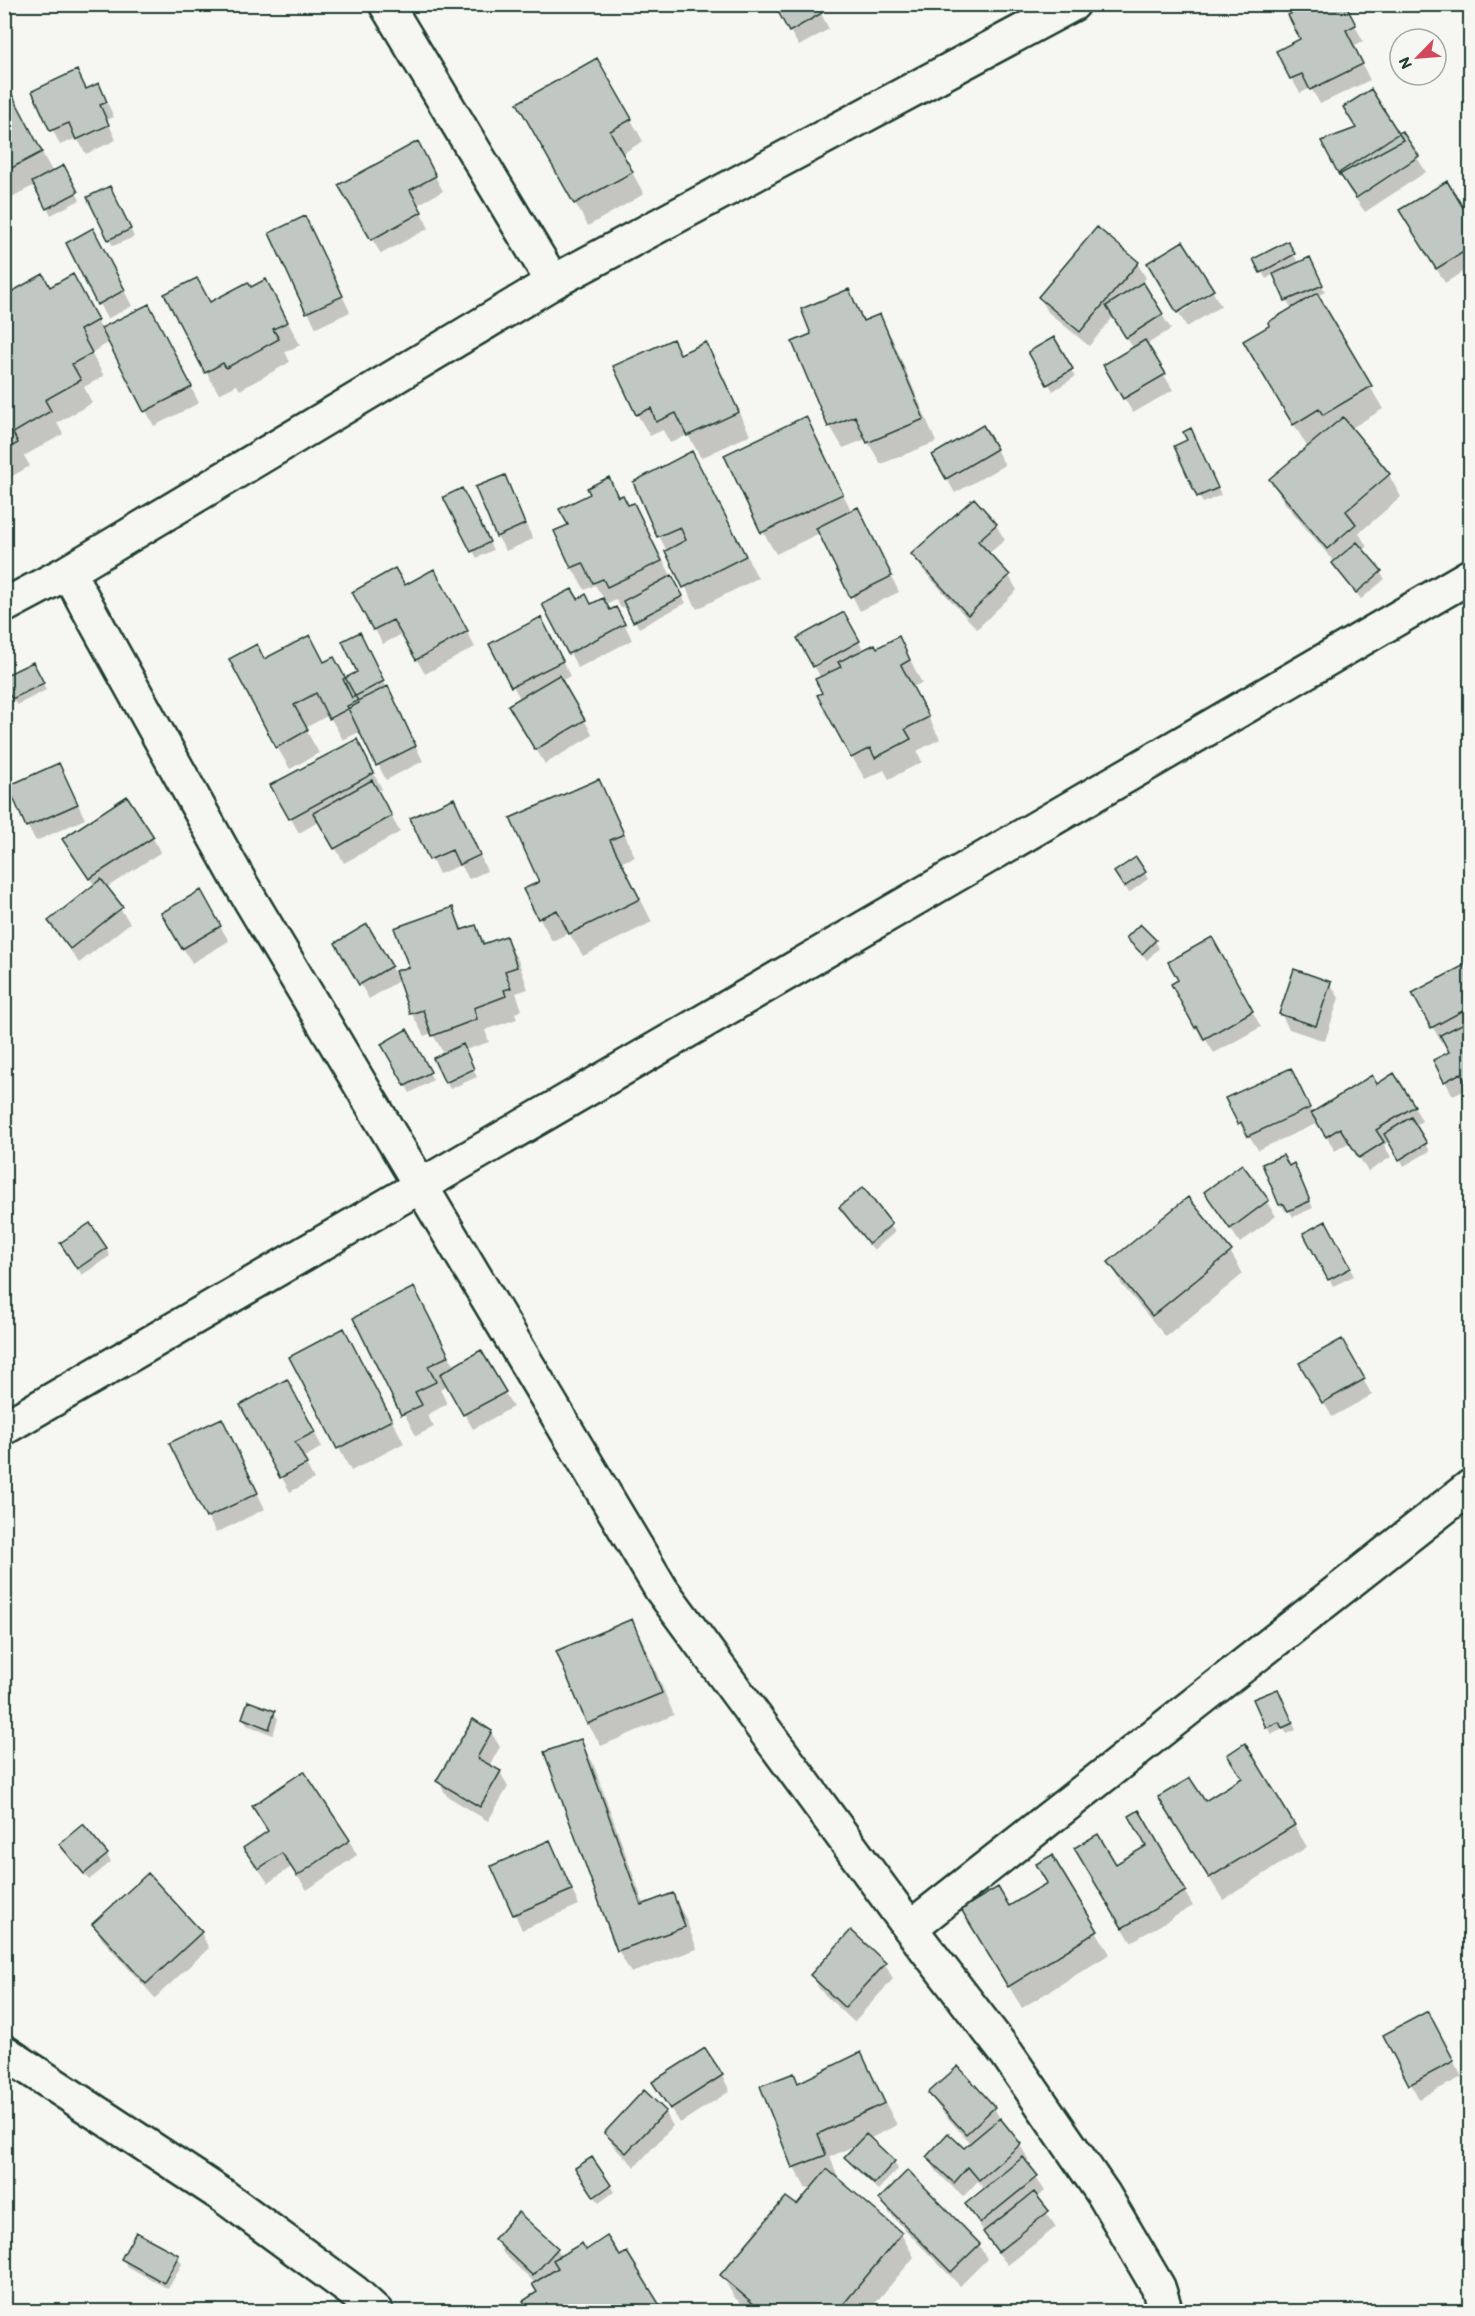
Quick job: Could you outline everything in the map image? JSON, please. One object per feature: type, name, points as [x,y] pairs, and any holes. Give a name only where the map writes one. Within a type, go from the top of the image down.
[{"type":"street","points":[[386,4],[553,282]]},
{"type":"street","points":[[4,606],[68,572],[553,282],[1073,4]]},
{"type":"street","points":[[68,572],[242,886],[661,1589],[910,1929],[1007,2054],[1104,2195],[1158,2287],[1166,2312]]},
{"type":"street","points":[[4,1428],[1470,576]]},
{"type":"street","points":[[910,1929],[1470,1487]]},
{"type":"street","points":[[4,2052],[222,2195],[354,2292],[376,2312]]},
{"type":"building","points":[[774,4],[817,4],[822,13],[789,32]]},
{"type":"building","points":[[1309,4],[1345,4],[1356,25],[1346,30],[1363,64],[1310,90],[1302,74],[1290,79],[1276,51],[1300,39],[1288,15]]},
{"type":"building","points":[[597,58],[632,119],[610,131],[633,172],[574,204],[517,103]]},
{"type":"building","points":[[77,70],[86,89],[99,83],[107,102],[100,105],[109,125],[76,140],[69,123],[50,131],[32,91]]},
{"type":"building","points":[[4,79],[42,152],[4,172]]},
{"type":"building","points":[[1371,89],[1403,140],[1339,175],[1321,141],[1356,128],[1343,107]]},
{"type":"building","points":[[1402,131],[1419,156],[1356,198],[1339,173]]},
{"type":"building","points":[[418,141],[436,176],[410,190],[422,212],[371,240],[338,185]]},
{"type":"building","points":[[64,165],[78,192],[46,209],[32,182]]},
{"type":"building","points":[[1447,181],[1470,219],[1470,248],[1436,269],[1399,210]]},
{"type":"building","points":[[110,186],[131,229],[108,240],[87,197]]},
{"type":"building","points":[[305,216],[343,296],[306,313],[269,233]]},
{"type":"building","points":[[1097,227],[1139,262],[1080,332],[1038,297]]},
{"type":"building","points":[[93,228],[125,290],[97,305],[66,243]]},
{"type":"building","points":[[1183,241],[1214,290],[1177,313],[1147,263]]},
{"type":"building","points":[[1288,241],[1295,254],[1260,273],[1253,259]]},
{"type":"building","points":[[1310,257],[1323,285],[1285,301],[1273,274]]},
{"type":"building","points":[[43,274],[50,287],[73,274],[98,320],[80,330],[92,353],[72,364],[81,380],[45,400],[51,411],[13,433],[18,443],[4,451],[4,296]]},
{"type":"building","points":[[197,278],[210,302],[248,282],[251,287],[266,279],[288,322],[273,329],[279,339],[226,368],[223,363],[205,373],[164,294]]},
{"type":"building","points":[[1143,282],[1163,314],[1126,338],[1106,306]]},
{"type":"building","points":[[849,289],[863,321],[880,314],[924,419],[867,443],[855,416],[828,427],[792,342],[811,334],[801,309]]},
{"type":"building","points":[[1317,293],[1372,386],[1323,415],[1319,409],[1293,425],[1243,341],[1269,326],[1268,322]]},
{"type":"building","points":[[149,304],[192,387],[144,412],[101,328]]},
{"type":"building","points":[[1054,337],[1073,369],[1047,385],[1028,352]]},
{"type":"building","points":[[673,339],[680,354],[706,342],[739,412],[687,436],[676,413],[656,422],[651,408],[636,415],[613,366]]},
{"type":"building","points":[[1145,340],[1166,374],[1123,399],[1103,365]]},
{"type":"building","points":[[806,416],[843,494],[761,533],[724,455]]},
{"type":"building","points":[[1343,417],[1390,474],[1346,511],[1356,524],[1327,549],[1269,479]]},
{"type":"building","points":[[983,425],[997,449],[946,479],[932,455]]},
{"type":"building","points":[[1191,428],[1218,488],[1197,497],[1174,446],[1187,440],[1183,432]]},
{"type":"building","points":[[692,451],[746,556],[683,588],[665,551],[686,540],[680,527],[657,537],[633,482]]},
{"type":"building","points":[[505,475],[525,524],[496,537],[475,487]]},
{"type":"building","points":[[609,477],[618,497],[623,495],[628,505],[634,503],[662,561],[607,587],[603,579],[593,583],[583,563],[571,568],[554,531],[568,525],[559,509],[590,494],[587,488]]},
{"type":"building","points":[[462,488],[490,542],[471,552],[443,497]]},
{"type":"building","points":[[974,498],[997,524],[978,541],[1010,575],[968,615],[911,554]]},
{"type":"building","points":[[858,507],[892,576],[850,597],[816,528]]},
{"type":"building","points":[[1357,542],[1382,571],[1356,593],[1332,563]]},
{"type":"building","points":[[395,568],[405,585],[434,569],[468,631],[416,660],[393,620],[373,630],[352,592]]},
{"type":"building","points":[[672,575],[683,596],[633,622],[623,601]]},
{"type":"building","points":[[572,589],[578,599],[586,594],[591,604],[603,598],[610,610],[616,607],[625,624],[568,654],[542,604]]},
{"type":"building","points":[[844,612],[860,641],[813,667],[797,638]]},
{"type":"building","points":[[541,617],[563,661],[511,687],[489,644]]},
{"type":"building","points":[[360,632],[384,681],[352,698],[343,679],[357,672],[342,641]]},
{"type":"building","points":[[310,635],[324,662],[334,657],[359,703],[329,719],[316,693],[294,705],[308,730],[276,748],[229,659],[257,644],[264,659]]},
{"type":"building","points":[[899,636],[910,660],[901,665],[929,717],[905,729],[911,739],[875,758],[870,748],[851,758],[817,695],[822,693],[815,679],[841,667],[838,662],[875,644],[877,648]]},
{"type":"building","points":[[33,662],[44,683],[12,699],[4,685],[4,676]]},
{"type":"building","points":[[559,675],[585,720],[535,750],[508,705]]},
{"type":"building","points":[[388,686],[416,746],[376,766],[347,706]]},
{"type":"building","points":[[357,739],[374,773],[289,819],[270,785]]},
{"type":"building","points":[[59,763],[78,804],[26,827],[8,786]]},
{"type":"building","points":[[599,779],[624,834],[610,840],[640,899],[569,934],[557,910],[538,919],[523,889],[539,882],[510,818]]},
{"type":"building","points":[[372,780],[392,816],[334,849],[313,813]]},
{"type":"building","points":[[127,796],[154,837],[89,879],[62,839]]},
{"type":"building","points":[[454,798],[480,855],[459,865],[452,850],[429,860],[410,818]]},
{"type":"building","points":[[1136,857],[1146,872],[1124,887],[1114,872]]},
{"type":"building","points":[[101,879],[123,907],[70,949],[48,921]]},
{"type":"building","points":[[201,890],[221,926],[182,949],[161,913]]},
{"type":"building","points":[[453,907],[461,930],[476,925],[483,944],[506,936],[517,967],[505,971],[511,988],[504,990],[506,996],[474,1008],[477,1019],[432,1036],[423,1010],[410,1014],[395,971],[409,967],[394,928]]},
{"type":"building","points":[[367,924],[392,966],[359,985],[335,943]]},
{"type":"building","points":[[1140,924],[1156,940],[1142,954],[1126,938]]},
{"type":"building","points":[[1212,937],[1253,1011],[1204,1039],[1197,1026],[1195,1028],[1171,984],[1178,980],[1168,962]]},
{"type":"building","points":[[1470,962],[1470,1007],[1431,1028],[1412,993]]},
{"type":"building","points":[[1294,969],[1331,982],[1316,1026],[1279,1014]]},
{"type":"building","points":[[1470,1020],[1469,1091],[1461,1073],[1444,1082],[1433,1060],[1449,1052],[1440,1035]]},
{"type":"building","points":[[407,1029],[431,1072],[405,1086],[381,1044]]},
{"type":"building","points":[[463,1044],[474,1069],[445,1083],[433,1058]]},
{"type":"building","points":[[1291,1068],[1310,1108],[1248,1136],[1241,1122],[1238,1124],[1225,1098]]},
{"type":"building","points":[[1394,1073],[1415,1106],[1376,1130],[1384,1142],[1359,1158],[1340,1128],[1326,1137],[1311,1113],[1372,1075],[1377,1084]]},
{"type":"building","points":[[1411,1117],[1427,1143],[1399,1160],[1384,1134]]},
{"type":"building","points":[[1283,1155],[1289,1166],[1294,1163],[1310,1201],[1288,1211],[1284,1204],[1279,1205],[1262,1164]]},
{"type":"building","points":[[1242,1164],[1269,1200],[1230,1229],[1204,1192]]},
{"type":"building","points":[[863,1187],[892,1224],[869,1244],[839,1207]]},
{"type":"building","points":[[1188,1197],[1232,1251],[1152,1316],[1108,1262]]},
{"type":"building","points":[[1326,1221],[1351,1268],[1328,1280],[1303,1233]]},
{"type":"building","points":[[90,1223],[107,1248],[77,1269],[60,1243]]},
{"type":"building","points":[[414,1287],[449,1356],[428,1366],[436,1382],[415,1392],[422,1405],[401,1415],[353,1318]]},
{"type":"building","points":[[344,1328],[392,1420],[337,1449],[289,1357]]},
{"type":"building","points":[[1342,1339],[1365,1379],[1322,1403],[1299,1363]]},
{"type":"building","points":[[481,1350],[506,1392],[463,1415],[440,1374]]},
{"type":"building","points":[[287,1379],[315,1432],[295,1442],[307,1464],[280,1478],[240,1405]]},
{"type":"building","points":[[222,1418],[258,1493],[206,1518],[169,1443]]},
{"type":"building","points":[[632,1619],[662,1693],[587,1724],[556,1651]]},
{"type":"building","points":[[1278,1689],[1293,1723],[1282,1728],[1279,1722],[1266,1728],[1253,1699]]},
{"type":"building","points":[[248,1701],[275,1711],[269,1729],[242,1718]]},
{"type":"building","points":[[473,1719],[492,1731],[477,1758],[501,1771],[480,1807],[436,1781]]},
{"type":"building","points":[[581,1739],[641,1905],[673,1893],[685,1927],[617,1951],[544,1752]]},
{"type":"building","points":[[1245,1743],[1295,1825],[1209,1878],[1158,1797],[1190,1778],[1205,1801],[1242,1778],[1227,1755]]},
{"type":"building","points":[[304,1771],[350,1840],[297,1876],[282,1853],[258,1869],[243,1848],[268,1831],[252,1806]]},
{"type":"building","points":[[1139,1810],[1186,1891],[1122,1928],[1074,1848],[1098,1834],[1116,1864],[1146,1846],[1129,1816]]},
{"type":"building","points":[[83,1824],[108,1854],[84,1874],[59,1844]]},
{"type":"building","points":[[550,1840],[572,1890],[513,1915],[491,1866]]},
{"type":"building","points":[[1052,1855],[1098,1931],[1008,1987],[961,1909],[998,1887],[1009,1906],[1047,1883],[1036,1864]]},
{"type":"building","points":[[148,1873],[202,1932],[146,1984],[92,1924]]},
{"type":"building","points":[[851,1930],[886,1963],[845,2008],[810,1975]]},
{"type":"building","points":[[1428,2011],[1454,2061],[1409,2085],[1383,2035]]},
{"type":"building","points":[[705,2048],[723,2075],[670,2109],[652,2082]]},
{"type":"building","points":[[861,2052],[885,2103],[818,2134],[826,2155],[792,2168],[760,2086],[794,2073],[798,2083]]},
{"type":"building","points":[[958,2066],[995,2107],[966,2134],[928,2093]]},
{"type":"building","points":[[644,2090],[666,2111],[626,2153],[604,2133]]},
{"type":"building","points":[[1000,2118],[1021,2144],[979,2180],[968,2167],[954,2183],[926,2157],[948,2133],[964,2148]]},
{"type":"building","points":[[866,2134],[895,2161],[874,2184],[844,2157]]},
{"type":"building","points":[[592,2157],[611,2185],[594,2197],[575,2168]]},
{"type":"building","points":[[1023,2157],[1038,2176],[980,2223],[965,2204]]},
{"type":"building","points":[[827,2169],[902,2233],[837,2312],[763,2312],[720,2275],[786,2197],[797,2205]]},
{"type":"building","points":[[908,2170],[980,2244],[951,2272],[879,2199]]},
{"type":"building","points":[[1034,2192],[1049,2211],[998,2252],[983,2232]]},
{"type":"building","points":[[518,2212],[558,2248],[533,2276],[494,2239]]},
{"type":"building","points":[[136,2232],[179,2255],[164,2283],[121,2259]]},
{"type":"building","points":[[607,2236],[620,2256],[627,2252],[664,2312],[530,2312],[523,2301],[537,2292],[532,2284],[558,2268],[553,2260],[582,2243],[586,2250]]}]
